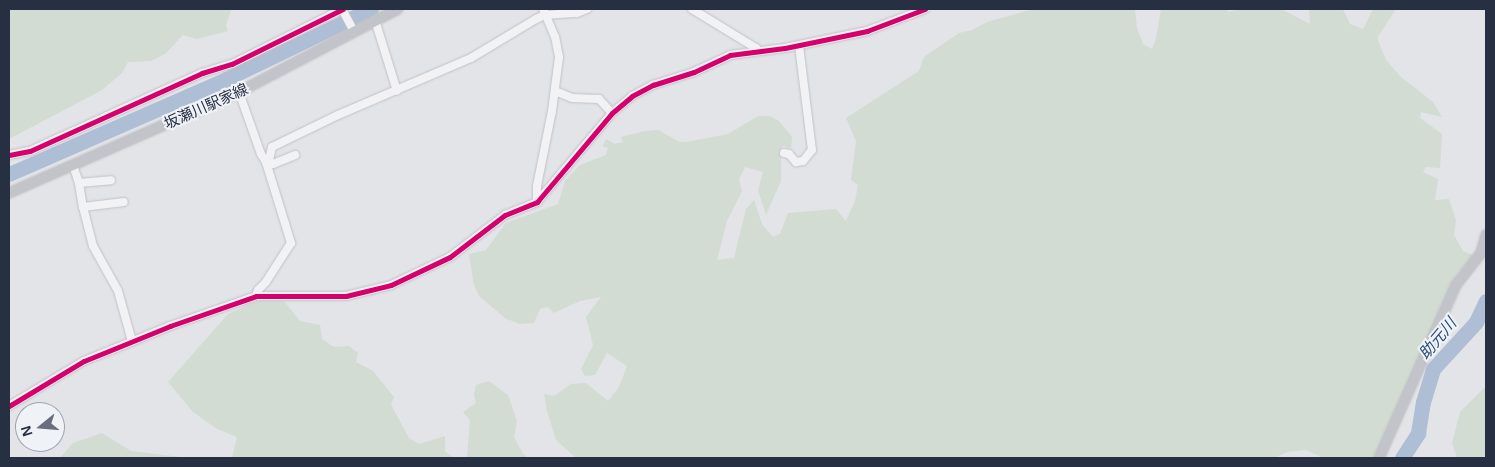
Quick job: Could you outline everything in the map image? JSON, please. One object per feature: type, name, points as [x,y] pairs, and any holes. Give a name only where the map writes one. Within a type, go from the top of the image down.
[{"type":"main road","name":"坂瀬川駅家線","points":[[9,193],[239,92],[352,28],[398,9]]},
{"type":"main road","points":[[1379,458],[1456,285],[1484,253],[1486,235]]},
{"type":"street","points":[[9,155],[30,151],[202,73],[232,64],[343,9],[352,28]]},
{"type":"street","points":[[266,162],[269,160],[272,146],[338,115],[471,58],[544,12],[577,13],[586,9]]},
{"type":"street","points":[[692,9],[756,48],[756,51]]},
{"type":"street","points":[[9,406],[84,361],[132,341],[256,296],[346,296],[392,285],[450,257],[505,215],[537,202],[612,113],[632,96],[653,85],[694,72],[730,55],[799,46],[866,31],[925,9]]},
{"type":"street","points":[[537,202],[537,186],[555,91],[559,57],[555,36],[544,12]]},
{"type":"street","points":[[375,20],[397,91]]},
{"type":"street","points":[[784,153],[789,154],[796,162],[803,161],[812,150],[799,46]]},
{"type":"street","points":[[555,91],[572,98],[599,99],[612,113]]},
{"type":"street","points":[[239,92],[260,154],[266,162],[291,243],[266,282],[258,290],[256,296]]},
{"type":"street","points":[[266,162],[273,164],[296,155]]},
{"type":"street","points":[[73,165],[79,183],[82,206],[93,246],[118,291],[132,341]]},
{"type":"street","points":[[79,183],[112,180]]},
{"type":"street","points":[[82,206],[124,202]]},
{"type":"shaded area","points":[[9,9],[231,9],[231,11],[226,25],[228,31],[197,39],[183,35],[165,54],[151,61],[128,62],[122,73],[102,90],[9,139]]},
{"type":"shaded area","points":[[1033,9],[1135,9],[1137,28],[1143,44],[1152,49],[1161,9],[1227,9],[1228,12],[1241,9],[1281,9],[1310,24],[1309,9],[1343,9],[1350,24],[1363,29],[1373,9],[1396,9],[1377,38],[1386,60],[1401,77],[1433,102],[1442,117],[1421,112],[1420,118],[1442,134],[1440,168],[1426,167],[1423,172],[1438,179],[1435,200],[1449,199],[1456,220],[1454,235],[1463,251],[1473,255],[1467,266],[1458,272],[1374,458],[1323,458],[1306,450],[1287,452],[1274,458],[576,458],[556,440],[544,394],[554,396],[571,384],[586,383],[608,401],[619,387],[627,366],[607,353],[595,375],[585,376],[581,369],[593,345],[586,317],[601,297],[580,301],[554,313],[548,307],[540,309],[534,323],[519,324],[505,318],[479,296],[474,285],[469,254],[486,250],[506,223],[558,204],[565,181],[580,165],[606,155],[608,148],[603,146],[606,139],[615,144],[623,142],[621,137],[658,130],[680,142],[686,142],[728,134],[758,116],[770,116],[779,121],[792,137],[791,148],[783,146],[779,151],[781,181],[766,215],[758,190],[763,172],[745,167],[739,179],[742,191],[727,221],[717,260],[734,258],[746,209],[754,200],[762,224],[773,237],[780,234],[788,213],[836,209],[846,221],[855,201],[858,185],[851,180],[856,141],[846,118],[919,71],[924,57],[959,33],[972,30],[987,22]]},
{"type":"shaded area","points":[[256,301],[284,301],[300,321],[320,325],[322,339],[334,347],[349,346],[358,353],[356,362],[373,371],[394,397],[391,405],[409,438],[419,444],[445,436],[445,451],[453,458],[232,458],[237,437],[217,429],[193,412],[168,382],[228,314]]},
{"type":"shaded area","points":[[489,381],[508,395],[517,421],[514,437],[523,454],[528,458],[467,458],[470,420],[463,412],[476,403],[474,395],[476,385]]},
{"type":"shaded area","points":[[1486,386],[1486,458],[1457,458],[1452,443],[1460,412]]},
{"type":"shaded area","points":[[102,433],[131,451],[189,458],[60,458],[73,443]]},
{"type":"waterway","points":[[9,174],[226,79],[371,9]]},
{"type":"waterway","name":"助元川","points":[[1402,458],[1418,433],[1423,402],[1433,369],[1476,322],[1486,301]]},
{"type":"cycle path","points":[[9,155],[30,151],[202,73],[232,64],[343,9]]},
{"type":"cycle path","points":[[9,406],[84,361],[170,326],[256,296],[346,296],[391,285],[450,257],[505,215],[537,202],[612,113],[632,96],[653,85],[694,72],[730,55],[785,48],[867,31],[925,9]]}]
